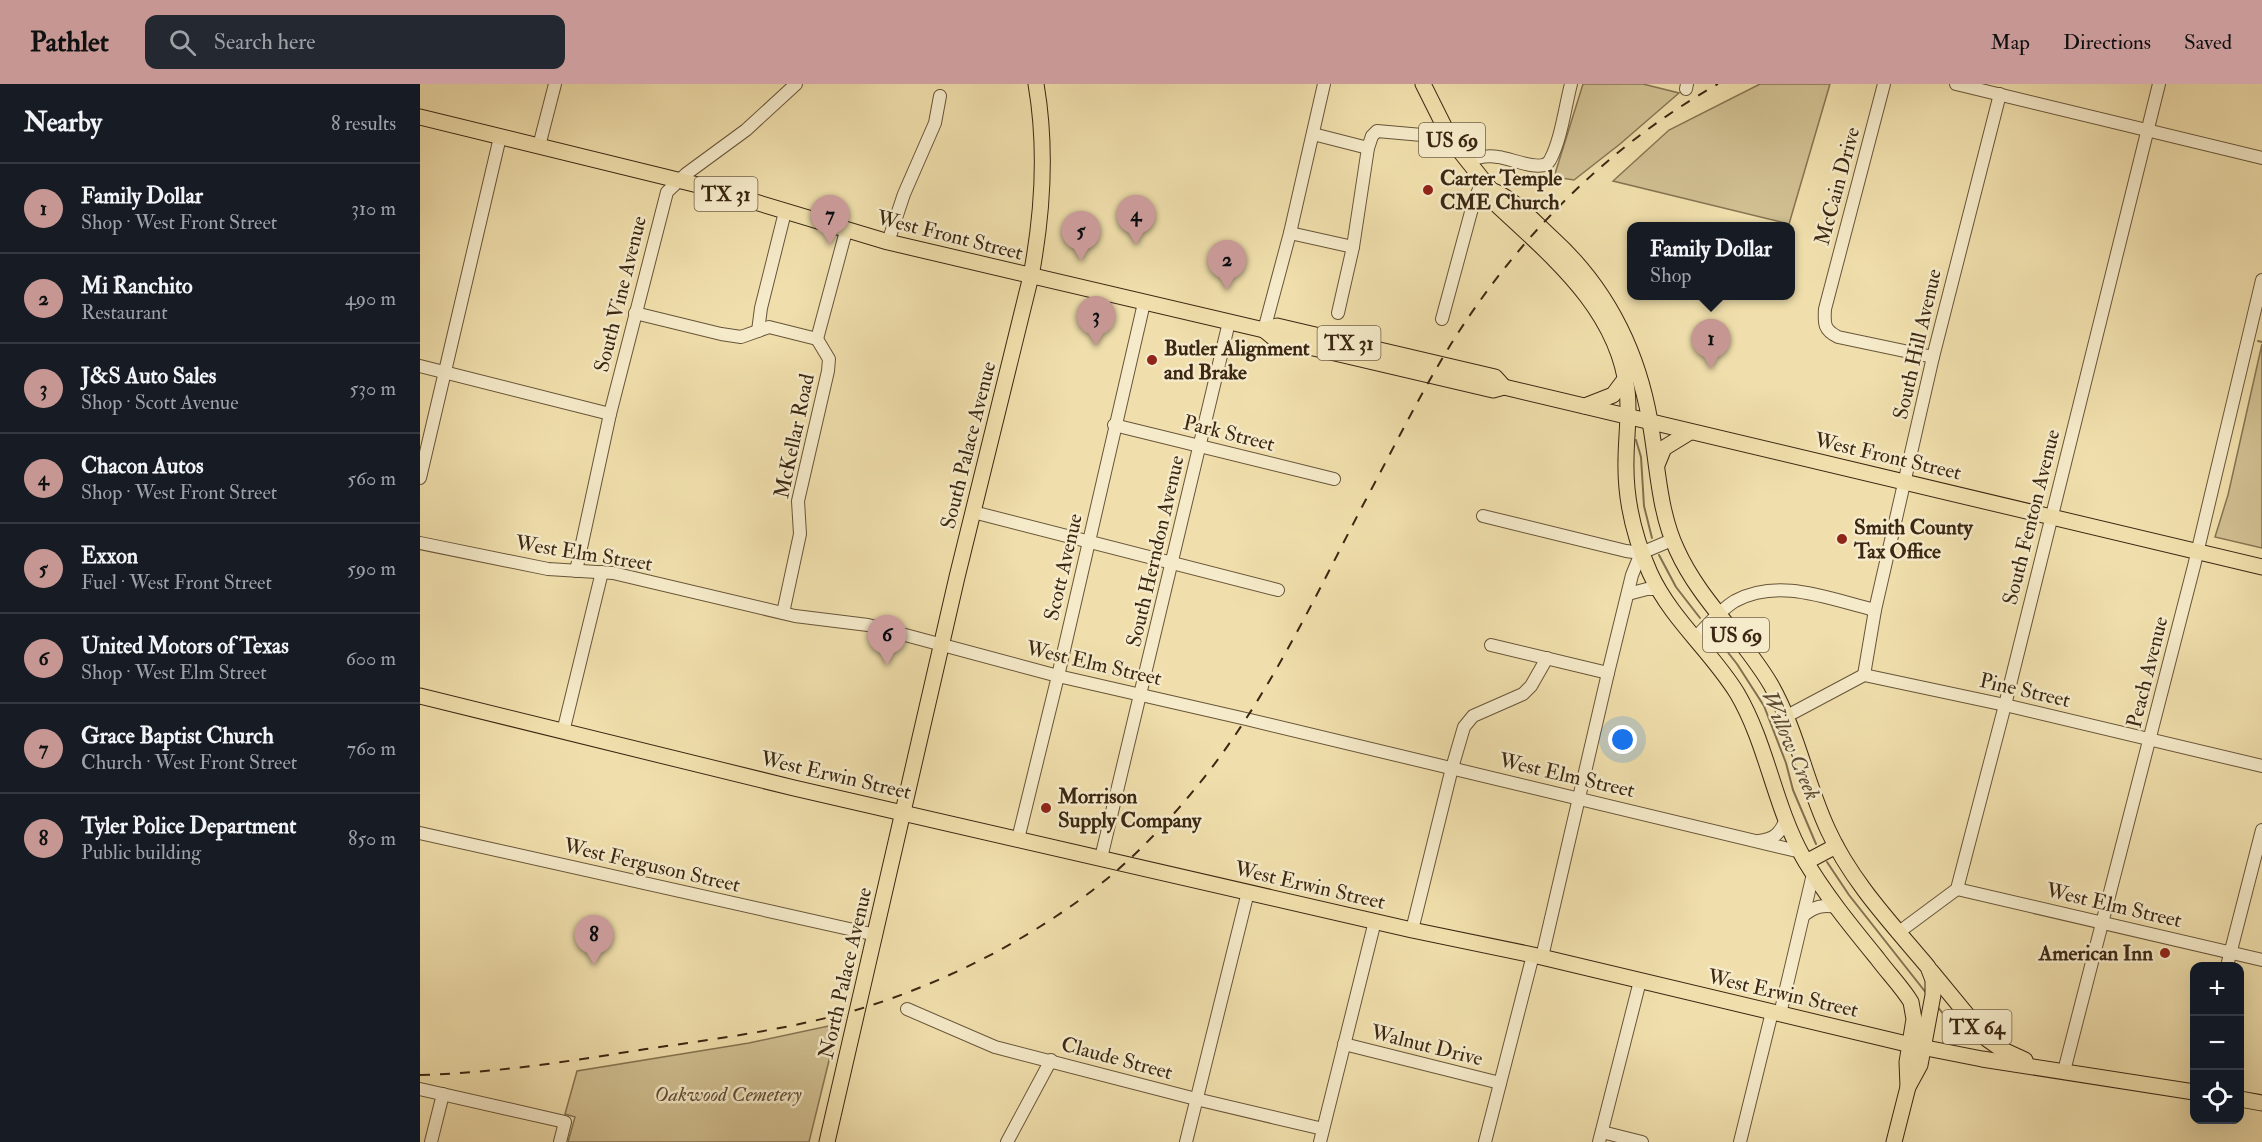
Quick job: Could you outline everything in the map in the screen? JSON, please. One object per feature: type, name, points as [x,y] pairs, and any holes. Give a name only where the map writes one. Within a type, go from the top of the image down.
[{"type":"main road","name":"South Palace Avenue","points":[[903,813],[1031,276],[1039,224],[1043,174],[1041,122],[1036,84]]},
{"type":"main road","name":"US 69","points":[[1423,84],[1443,126],[1467,162],[1487,186],[1496,204],[1551,254],[1580,287],[1608,331],[1625,379],[1628,417],[1627,491],[1632,523],[1641,553],[1671,610],[1726,677],[1745,708],[1760,740],[1786,819],[1807,863],[1836,907],[1909,999],[1920,1065],[1908,1087],[1894,1142]]},
{"type":"main road","name":"West Front Street","points":[[420,117],[677,181],[888,242],[1264,330],[1276,326],[1496,377],[1504,387],[2262,567]]},
{"type":"main road","name":"US 69","points":[[1487,186],[1505,195],[1582,268],[1598,288],[1630,347],[1642,380],[1664,509],[1672,540],[1691,578],[1756,662],[1787,716],[1810,788],[1836,846],[1860,883],[1928,967],[1934,980],[1933,995],[1917,1046]]},
{"type":"main road","points":[[1585,406],[1613,395],[1625,379]]},
{"type":"main road","points":[[1657,465],[1664,448],[1690,432]]},
{"type":"main road","name":"West Erwin Street","points":[[420,696],[903,813],[1412,930],[1537,956],[1872,1036],[2042,1068],[2190,1090]]},
{"type":"main road","name":"North Palace Avenue","points":[[827,1142],[903,813]]},
{"type":"main road","points":[[1807,863],[1836,846]]},
{"type":"main road","name":"TX 64","points":[[1928,967],[1988,1039],[2001,1049],[2042,1068]]},
{"type":"main road","points":[[1872,1036],[1888,1035],[1900,1030],[1908,1023],[1913,1013]]},
{"type":"main road","points":[[2244,1100],[2262,1103]]},
{"type":"street","points":[[540,146],[555,84]]},
{"type":"street","name":"South Vine Avenue","points":[[576,571],[610,414],[665,198],[677,181],[735,139],[796,84]]},
{"type":"street","points":[[1264,330],[1290,233],[1324,84]]},
{"type":"street","points":[[1467,162],[1479,157],[1496,156],[1537,167],[1546,165],[1552,156],[1571,84]]},
{"type":"street","name":"McCain Drive","points":[[1884,84],[1825,309],[1824,323],[1827,331],[1838,337],[1933,357]]},
{"type":"street","points":[[1956,84],[2262,158]]},
{"type":"street","name":"South Fenton Avenue","points":[[1957,889],[2159,84]]},
{"type":"street","name":"South Hill Avenue","points":[[1864,675],[1875,610],[1933,357],[2000,94]]},
{"type":"street","points":[[888,242],[904,194],[934,123],[940,96]]},
{"type":"street","points":[[1338,313],[1353,247],[1368,148],[1372,136],[1377,131],[1422,135],[1443,126]]},
{"type":"street","points":[[1313,134],[1368,148]]},
{"type":"street","points":[[420,478],[500,137]]},
{"type":"street","points":[[1442,319],[1474,201],[1487,186]]},
{"type":"street","points":[[758,331],[761,308],[785,212]]},
{"type":"street","points":[[635,313],[741,337],[770,327],[817,339],[846,231]]},
{"type":"street","points":[[1290,233],[1353,247]]},
{"type":"street","name":"Peach Avenue","points":[[2064,1071],[2198,552],[2262,280]]},
{"type":"street","name":"Scott Avenue","points":[[1018,839],[1144,303]]},
{"type":"street","name":"South Herndon Avenue","points":[[1101,858],[1229,322]]},
{"type":"street","name":"McKellar Road","points":[[783,613],[800,534],[798,501],[828,371],[829,359],[817,339]]},
{"type":"street","points":[[420,366],[610,414]]},
{"type":"street","name":"Park Street","points":[[1114,425],[1335,479]]},
{"type":"street","points":[[973,512],[1278,590]]},
{"type":"street","points":[[1483,516],[1641,553],[1672,540]]},
{"type":"street","name":"West Elm Street","points":[[420,543],[548,569],[602,572],[783,613],[853,622],[1058,676],[1757,841],[1807,863]]},
{"type":"street","points":[[1485,1142],[1579,798],[1632,575],[1641,553]]},
{"type":"street","points":[[563,732],[602,572]]},
{"type":"street","points":[[1628,594],[1645,589],[1658,589]]},
{"type":"street","points":[[1694,639],[1734,602],[1751,594],[1773,589],[1795,591],[1875,610]]},
{"type":"street","points":[[1491,645],[1608,673]]},
{"type":"street","points":[[1412,930],[1452,768],[1468,721],[1488,709],[1523,694],[1531,686],[1547,658]]},
{"type":"street","points":[[1787,716],[1864,675]]},
{"type":"street","name":"Pine Street","points":[[1864,675],[2005,705],[2262,766]]},
{"type":"street","points":[[1757,841],[1775,837],[1782,830],[1786,819]]},
{"type":"street","points":[[2228,962],[2262,830]]},
{"type":"street","name":"West Ferguson Street","points":[[420,833],[876,935]]},
{"type":"street","points":[[1740,1142],[1804,915],[1807,863]]},
{"type":"street","points":[[1899,932],[1957,889]]},
{"type":"street","name":"West Elm Street","points":[[1957,889],[2262,960]]},
{"type":"street","points":[[1186,1142],[1248,892]]},
{"type":"street","points":[[1804,915],[1824,905],[1836,907]]},
{"type":"street","points":[[1322,1136],[1375,921]]},
{"type":"street","points":[[1640,981],[1601,1137],[1642,1142]]},
{"type":"street","name":"Claude Street","points":[[907,1009],[995,1047],[1051,1060],[1322,1136]]},
{"type":"street","name":"Walnut Drive","points":[[1344,1044],[1500,1083]]},
{"type":"street","points":[[1007,1142],[1051,1060]]},
{"type":"street","points":[[420,1089],[565,1122],[560,1142]]},
{"type":"street","points":[[431,1142],[443,1094]]},
{"type":"green space","points":[[1583,84],[1643,84],[1679,93],[1574,180],[1554,177]]},
{"type":"green space","points":[[1760,84],[1830,84],[1790,222],[1781,222],[1613,181],[1669,130]]},
{"type":"green space","points":[[2262,344],[2262,548],[2215,537],[2228,495]]},
{"type":"green space","name":"Oakwood Cemetery","points":[[838,1024],[809,1142],[568,1142],[575,1117],[565,1114],[577,1071],[749,1043]]},
{"type":"waterway","points":[[2258,341],[2262,342]]},
{"type":"waterway","name":"Willow Creek","points":[[1636,440],[1641,457],[1644,506],[1652,538]]},
{"type":"waterway","name":"Willow Creek","points":[[1659,555],[1676,587],[1700,618]]},
{"type":"waterway","name":"Willow Creek","points":[[1712,632],[1737,664],[1764,706],[1786,763],[1793,790],[1816,844]]},
{"type":"waterway","name":"Willow Creek","points":[[1827,862],[1849,895],[1927,994]]},
{"type":"waterway","name":"Willow Creek","points":[[1937,1006],[1962,1038]]},
{"type":"railway","points":[[420,1075],[505,1069],[590,1058],[802,1024],[853,1011],[928,984],[1002,949],[1038,928],[1104,881],[1134,855],[1183,803],[1210,770],[1253,707],[1292,641],[1428,384],[1451,344],[1506,267],[1568,197],[1603,165],[1639,136],[1718,84]]},
{"type":"place","name":"Carter Temple CME Church","points":[[1428,190]]},
{"type":"place","name":"Grace Baptist Church","points":[[830,245]]},
{"type":"place","name":"Chacon Autos","points":[[1136,245]]},
{"type":"place","name":"Exxon","points":[[1081,261]]},
{"type":"place","name":"Mi Ranchito","points":[[1227,290]]},
{"type":"place","name":"J&S Auto Sales","points":[[1096,346]]},
{"type":"place","name":"Butler Alignment and Brake","points":[[1152,360]]},
{"type":"place","name":"Family Dollar","points":[[1711,369]]},
{"type":"place","name":"Smith County Tax Office","points":[[1842,539]]},
{"type":"place","name":"United Motors of Texas","points":[[887,665]]},
{"type":"place","name":"Morrison Supply Company","points":[[1046,808]]},
{"type":"place","name":"American Inn","points":[[2165,953]]},
{"type":"place","name":"Tyler Police Department","points":[[594,965]]}]
